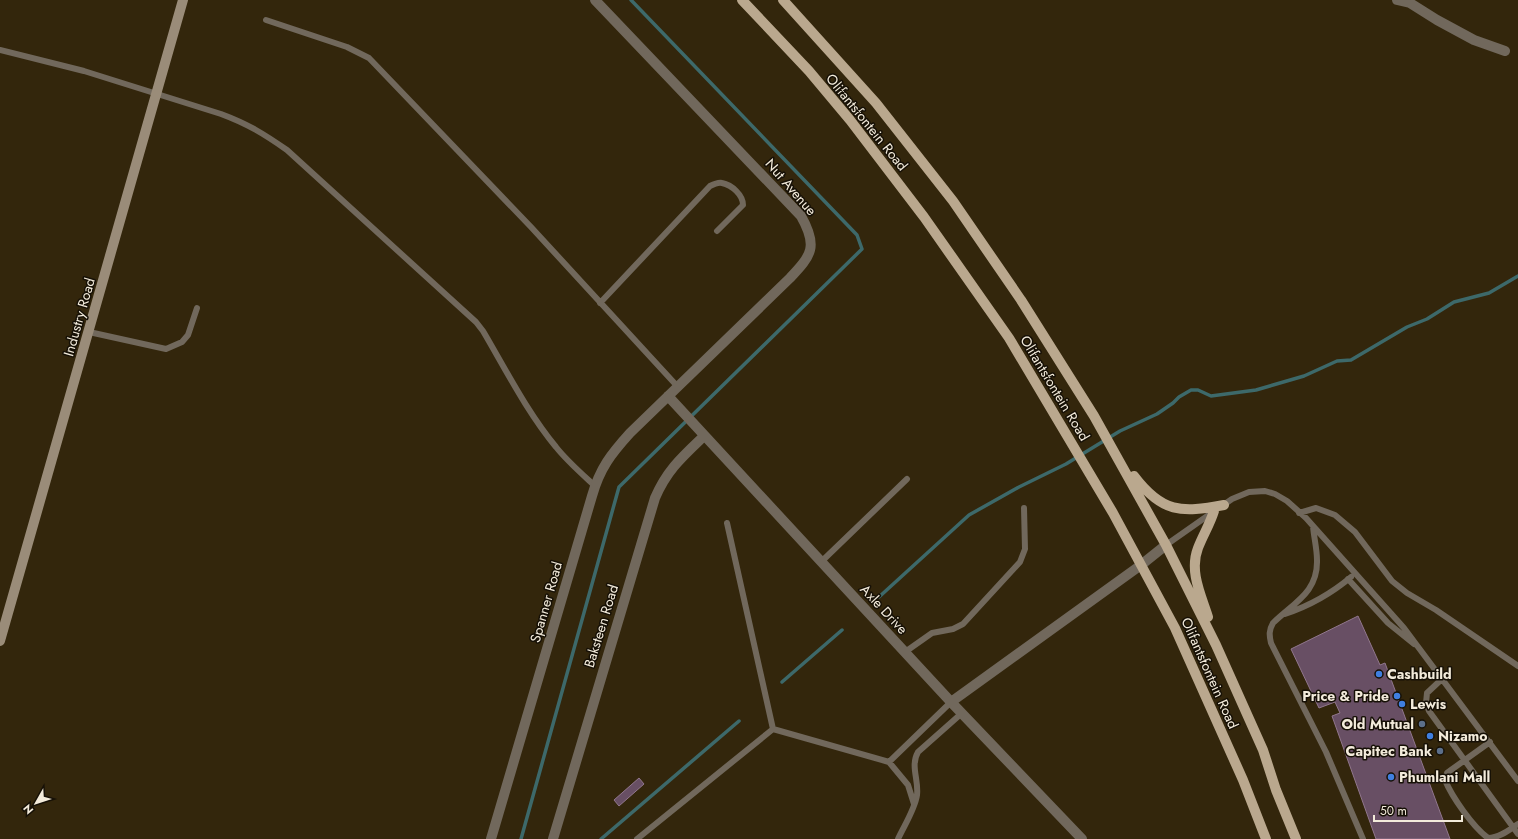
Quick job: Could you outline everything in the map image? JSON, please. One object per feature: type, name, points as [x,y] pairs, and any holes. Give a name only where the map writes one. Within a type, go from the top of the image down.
[{"type":"main road","name":"Olifantsfontein Road","points":[[742,0],[850,120],[924,217],[1009,338],[1087,468],[1175,628],[1243,780],[1266,839]]},
{"type":"main road","name":"Olifantsfontein Road","points":[[783,0],[876,103],[953,201],[1021,300],[1094,416],[1117,454],[1166,545],[1216,645],[1257,737],[1296,839]]},
{"type":"main road","points":[[1117,454],[1142,487],[1155,499],[1166,506],[1189,509],[1224,505]]},
{"type":"main road","points":[[1214,511],[1210,525],[1198,547],[1194,566],[1195,576],[1216,645]]},
{"type":"street","name":"Industry Road","points":[[0,641],[183,0]]},
{"type":"street","name":"Nut Avenue","points":[[595,0],[801,216],[808,229],[811,239],[811,250],[806,262],[668,396]]},
{"type":"street","points":[[1398,0],[1409,2],[1437,20],[1474,40],[1505,51]]},
{"type":"street","name":"Spanner Road","points":[[491,839],[595,486],[611,454],[668,396]]},
{"type":"street","name":"Axle Drive","points":[[668,396],[951,702],[1082,839]]},
{"type":"street","name":"Baksteen Road","points":[[553,839],[655,498],[667,474],[678,460],[704,436]]},
{"type":"street","points":[[951,702],[1141,565],[1166,545]]},
{"type":"lane","points":[[266,20],[347,47],[369,58],[531,227],[678,387]]},
{"type":"lane","points":[[0,50],[84,71],[243,122],[287,150],[476,322],[483,331],[542,430],[557,448],[595,486]]},
{"type":"lane","points":[[600,303],[710,186],[715,183],[723,183],[737,192],[743,199],[743,205],[716,231]]},
{"type":"lane","points":[[89,332],[166,349],[182,342],[188,336],[197,308]]},
{"type":"lane","points":[[821,562],[907,479]]},
{"type":"lane","points":[[1166,545],[1232,499],[1249,492],[1265,491],[1275,494],[1287,501],[1313,526],[1404,628],[1443,678],[1518,781]]},
{"type":"lane","points":[[905,652],[932,633],[953,629],[963,624],[1020,562],[1025,549],[1024,508]]},
{"type":"lane","points":[[1299,512],[1316,508],[1335,515],[1355,532],[1392,581],[1406,593],[1436,610],[1518,666]]},
{"type":"lane","points":[[727,523],[773,729]]},
{"type":"lane","points":[[1313,526],[1317,559],[1315,578],[1307,592],[1273,623],[1270,628],[1271,643],[1326,752],[1363,839]]},
{"type":"lane","points":[[1281,615],[1300,609],[1316,601],[1339,587],[1356,573]]},
{"type":"lane","points":[[1348,579],[1388,623],[1420,649]]},
{"type":"lane","points":[[1443,678],[1427,693],[1426,703],[1429,711],[1515,825],[1518,834]]},
{"type":"lane","points":[[889,762],[951,702]]},
{"type":"lane","points":[[898,839],[917,796],[915,758],[918,752],[962,713]]},
{"type":"lane","points":[[773,729],[889,762],[908,785],[914,804]]},
{"type":"lane","points":[[637,839],[773,729]]},
{"type":"lane","points":[[1490,742],[1464,759],[1451,770],[1445,780],[1449,789],[1472,822],[1482,834],[1488,838],[1493,838],[1515,825]]},
{"type":"building","name":"Phumlani Mall","points":[[1358,616],[1380,665],[1385,663],[1450,839],[1376,839],[1332,716],[1340,713],[1335,702],[1319,708],[1291,649]]},
{"type":"building","points":[[639,778],[644,784],[619,806],[614,800]]},
{"type":"waterway","points":[[521,839],[619,487],[862,249],[857,235],[631,0]]},
{"type":"waterway","points":[[879,597],[969,515],[1019,487],[1066,464],[1120,431],[1157,414],[1179,397],[1191,390],[1198,390],[1211,396],[1256,390],[1304,376],[1337,361],[1351,360],[1407,327],[1427,319],[1454,302],[1489,293],[1518,276]]},
{"type":"waterway","points":[[782,682],[842,630]]},
{"type":"waterway","points":[[601,839],[739,721]]},
{"type":"place","name":"Cashbuild","points":[[1379,674]]},
{"type":"place","name":"Price & Pride","points":[[1397,696]]},
{"type":"place","name":"Lewis","points":[[1402,704]]},
{"type":"place","name":"Old Mutual","points":[[1422,724]]},
{"type":"place","name":"Nizamo","points":[[1430,736]]},
{"type":"place","name":"Capitec Bank","points":[[1440,751]]},
{"type":"place","name":"Phumlani Mall","points":[[1391,777]]}]
